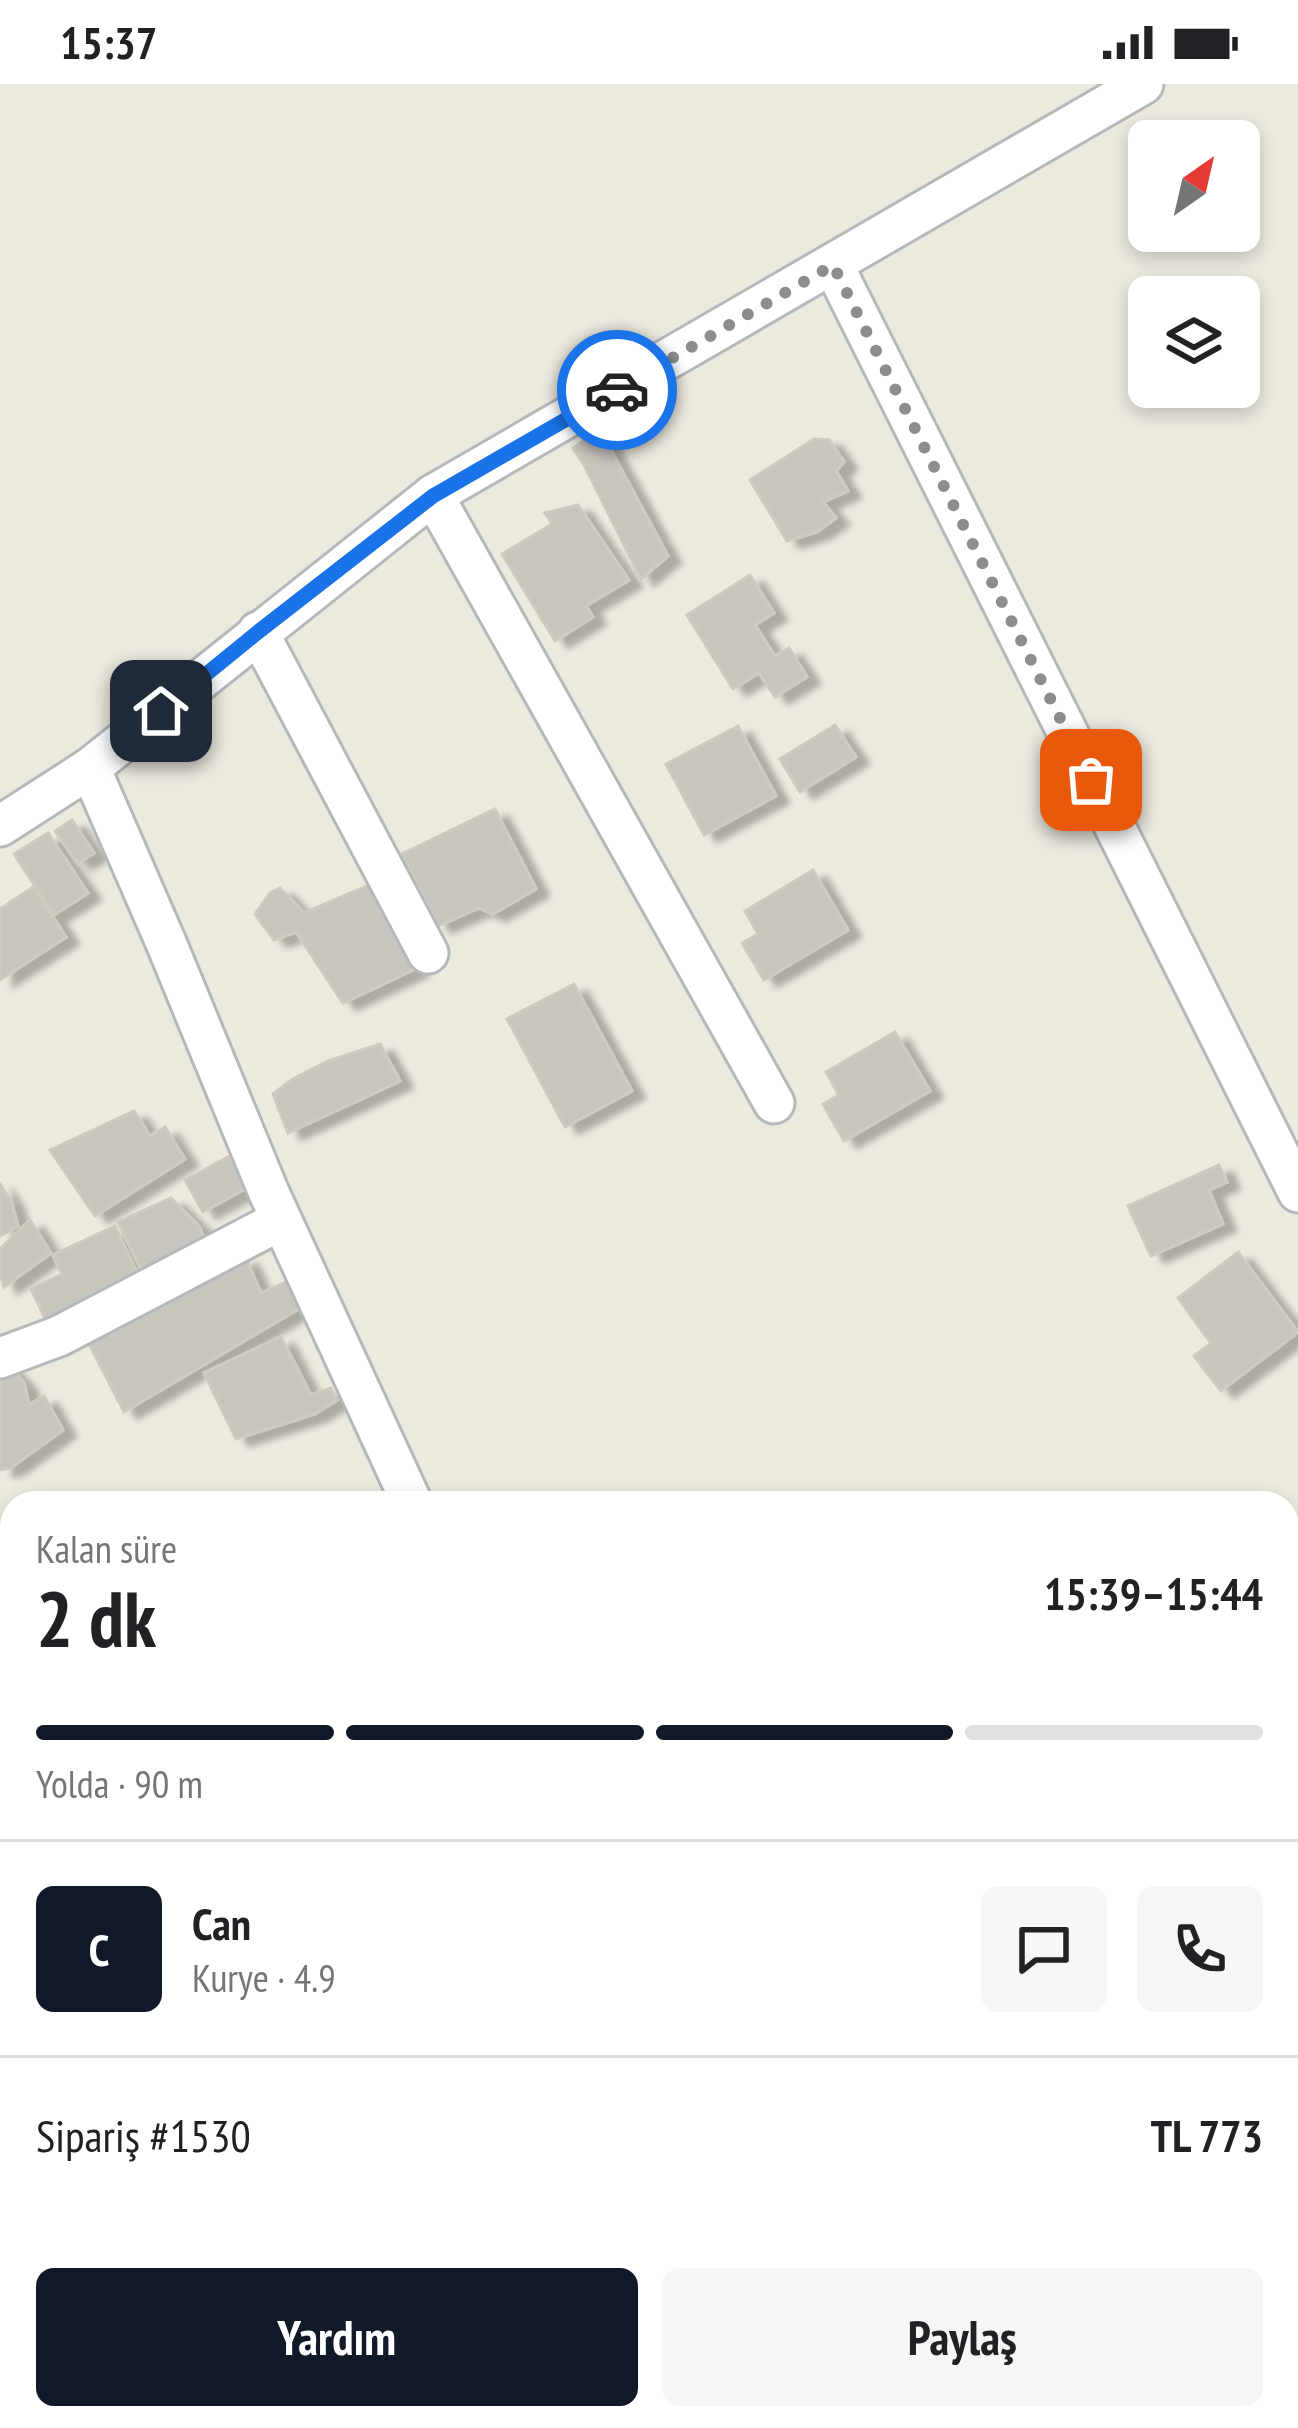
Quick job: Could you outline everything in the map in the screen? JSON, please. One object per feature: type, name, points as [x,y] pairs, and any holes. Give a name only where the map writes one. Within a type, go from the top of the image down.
[{"type":"street","points":[[0,826],[90,768],[433,496],[1143,84]]},
{"type":"street","points":[[833,265],[1298,1192]]},
{"type":"street","points":[[433,496],[775,1103]]},
{"type":"street","points":[[258,633],[428,953]]},
{"type":"street","points":[[90,768],[281,1220],[406,1491]]},
{"type":"street","points":[[0,1358],[58,1336],[281,1220]]},
{"type":"building","points":[[600,430],[668,556],[641,579],[573,448]]},
{"type":"building","points":[[814,439],[829,440],[844,462],[836,471],[848,491],[823,502],[836,518],[817,532],[787,541],[750,480]]},
{"type":"building","points":[[578,505],[629,580],[586,606],[593,617],[555,641],[502,554],[552,524],[545,513]]},
{"type":"building","points":[[750,575],[774,613],[755,625],[775,656],[789,648],[807,677],[775,697],[759,673],[733,689],[687,615]]},
{"type":"building","points":[[835,725],[856,757],[800,792],[780,759]]},
{"type":"building","points":[[738,726],[776,796],[704,835],[666,764]]},
{"type":"building","points":[[495,809],[536,889],[493,914],[479,908],[438,926],[402,854]]},
{"type":"building","points":[[72,820],[94,853],[78,863],[55,831]]},
{"type":"building","points":[[48,833],[88,893],[54,915],[14,854]]},
{"type":"building","points":[[813,870],[848,930],[764,980],[742,943],[758,934],[745,911]]},
{"type":"building","points":[[374,883],[415,969],[343,1003],[296,932],[274,940],[255,914],[270,893],[280,888],[304,913]]},
{"type":"building","points":[[33,887],[66,937],[0,980],[0,909]]},
{"type":"building","points":[[574,984],[632,1091],[565,1127],[507,1019]]},
{"type":"building","points":[[895,1032],[930,1091],[844,1141],[823,1104],[839,1095],[826,1072]]},
{"type":"building","points":[[380,1044],[400,1081],[288,1133],[273,1094],[328,1061]]},
{"type":"building","points":[[134,1111],[150,1136],[165,1127],[185,1159],[95,1216],[50,1150]]},
{"type":"building","points":[[235,1153],[252,1185],[203,1212],[185,1180]]},
{"type":"building","points":[[1219,1165],[1227,1182],[1209,1190],[1223,1224],[1151,1256],[1128,1206]]},
{"type":"building","points":[[0,1184],[18,1226],[0,1236]]},
{"type":"building","points":[[171,1198],[199,1226],[207,1247],[145,1278],[118,1222]]},
{"type":"building","points":[[30,1220],[51,1253],[4,1287],[0,1249]]},
{"type":"building","points":[[115,1226],[140,1279],[47,1323],[31,1289],[62,1274],[53,1255]]},
{"type":"building","points":[[1238,1252],[1298,1332],[1221,1391],[1194,1356],[1211,1343],[1178,1298]]},
{"type":"building","points":[[245,1257],[261,1293],[295,1278],[305,1305],[124,1412],[86,1338]]},
{"type":"building","points":[[281,1337],[311,1395],[331,1388],[337,1400],[315,1414],[236,1439],[204,1373]]},
{"type":"building","points":[[7,1365],[24,1383],[29,1405],[44,1396],[63,1430],[10,1468],[0,1470],[0,1369]]},
{"type":"way so far","points":[[617,390],[833,265],[1091,780]]},
{"type":"route","points":[[161,711],[433,496],[617,390]]}]
